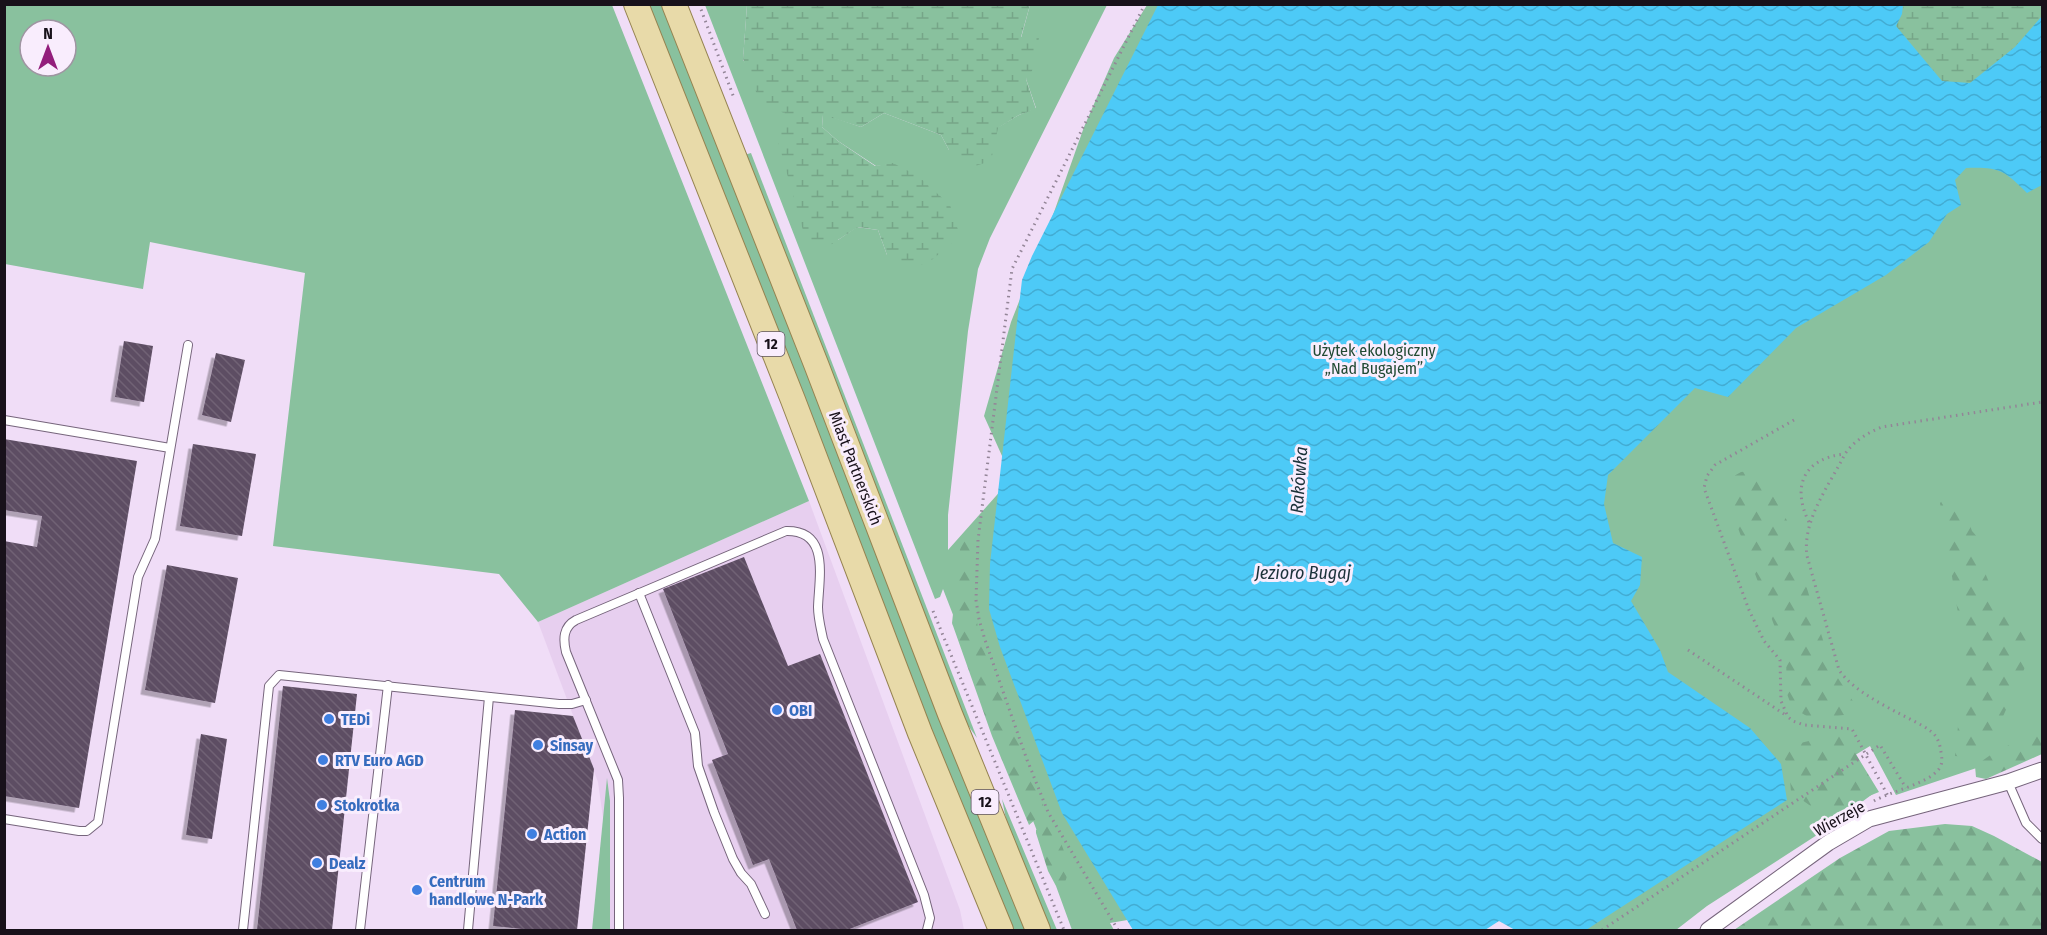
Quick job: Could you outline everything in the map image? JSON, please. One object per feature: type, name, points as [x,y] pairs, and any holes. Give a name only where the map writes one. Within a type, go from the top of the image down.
[{"type":"main road","name":"12","points":[[636,4],[789,389],[920,733],[1001,930]]},
{"type":"main road","name":"Miast Partnerskich","points":[[674,4],[967,757],[1038,930]]},
{"type":"street","name":"Wierzeje","points":[[1708,930],[1828,843],[1869,819],[2008,782],[2043,770]]},
{"type":"lane","points":[[4,819],[79,831],[87,831],[98,822],[138,577],[155,538],[188,345]]},
{"type":"lane","points":[[4,420],[170,448]]},
{"type":"lane","points":[[619,930],[618,780],[566,652],[564,644],[566,629],[576,620],[639,593],[786,531],[798,531],[811,538],[820,554],[818,610],[823,639],[924,895],[930,918],[927,930]]},
{"type":"lane","points":[[639,593],[694,733],[698,766],[714,812],[733,859],[751,884],[765,914]]},
{"type":"lane","points":[[243,930],[269,686],[279,675],[559,704],[572,704],[586,700]]},
{"type":"lane","points":[[360,930],[388,685]]},
{"type":"lane","points":[[468,930],[489,698]]},
{"type":"lane","points":[[2008,782],[2026,823],[2043,839]]},
{"type":"path","points":[[1118,930],[1048,812],[1026,757],[979,619],[976,600],[978,540],[1012,269],[1144,4]]},
{"type":"path","points":[[1688,650],[1788,717],[1804,725],[1852,729],[1887,795],[1930,777],[1938,771],[1942,758],[1940,741],[1934,732],[1857,687],[1839,670],[1807,556],[1806,536],[1809,522],[1845,454],[1861,438],[1882,427],[2043,402]]},
{"type":"path","points":[[1788,717],[1781,701],[1780,660],[1764,641],[1749,610],[1704,488],[1707,476],[1715,465],[1794,420]]},
{"type":"path","points":[[1809,522],[1801,501],[1803,479],[1817,462],[1831,456],[1845,454]]},
{"type":"path","points":[[941,631],[1064,930]]},
{"type":"path","points":[[1602,930],[1880,745],[1906,788]]},
{"type":"shaded area","points":[[809,501],[960,910],[964,930],[603,930],[603,818],[598,782],[538,622]]},
{"type":"green space","points":[[4,5],[612,5],[809,501],[538,622],[499,574],[273,546],[305,273],[150,242],[143,289],[5,264]]},
{"type":"green space","points":[[648,5],[664,5],[1028,930],[1012,930],[951,783]]},
{"type":"green space","name":"Jezioro Bugaj","points":[[705,5],[747,5],[743,60],[785,113],[838,240],[857,227],[878,230],[887,255],[893,164],[876,166],[838,141],[822,127],[823,114],[861,127],[884,113],[941,135],[949,150],[1036,108],[1026,79],[1038,38],[1021,38],[1030,5],[1107,5],[990,238],[978,269],[968,331],[948,515],[948,550],[1012,478],[984,416],[1011,322],[1053,215],[1084,127],[1114,58],[1147,5],[2042,5],[2042,746],[1896,795],[1870,746],[1852,757],[1874,793],[1817,835],[1707,906],[1676,930],[1186,930],[1174,912],[1110,923],[1114,930],[1072,930],[1056,886],[1058,885],[943,589],[940,597],[935,599]]},
{"type":"green space","points":[[747,5],[1030,5],[1021,37],[1039,38],[1032,71],[1026,79],[1036,109],[1019,115],[998,128],[991,161],[972,167],[949,150],[941,135],[884,113],[861,127],[823,115],[822,127],[838,141],[875,166],[893,163],[918,176],[950,205],[960,236],[933,259],[908,271],[887,255],[878,230],[858,227],[824,249],[806,241],[775,131],[785,113],[762,107],[743,59]]},
{"type":"green space","points":[[1903,5],[2042,5],[2042,16],[2015,47],[1971,83],[1942,81],[1896,26],[1902,14]]},
{"type":"green space","points":[[751,153],[977,738],[962,717],[744,155]]},
{"type":"green space","points":[[1758,470],[1797,538],[1800,566],[1832,669],[1858,709],[1844,715],[1813,720],[1792,707],[1787,694],[1786,657],[1735,520],[1729,487],[1734,476],[1741,472]]},
{"type":"green space","points":[[1955,497],[1961,500],[1972,531],[1979,539],[1977,553],[1999,607],[2029,624],[2038,644],[2031,654],[1996,732],[1975,758],[1955,756],[1965,656],[1940,503],[1944,499]]},
{"type":"green space","points":[[964,534],[969,534],[975,539],[975,612],[981,643],[1043,805],[1043,813],[1029,825],[992,736],[952,623],[961,541]]},
{"type":"green space","points":[[2042,730],[2042,754],[1986,779],[1976,777],[1975,766],[1996,751]]},
{"type":"green space","points":[[1843,733],[1879,792],[1842,807],[1812,807],[1791,792],[1789,767],[1779,748]]},
{"type":"green space","points":[[607,778],[610,801],[610,930],[592,930]]},
{"type":"green space","points":[[1002,799],[1057,930],[1050,930],[1028,882],[1015,850]]},
{"type":"green space","points":[[1045,824],[1054,827],[1066,856],[1068,871],[1063,886],[1056,886],[1048,871],[1036,833],[1036,830]]},
{"type":"green space","points":[[1945,824],[1972,826],[2042,862],[2042,930],[1734,930],[1840,858],[1889,831]]},
{"type":"water","name":"Jezioro Bugaj","points":[[1158,5],[1903,5],[1902,14],[1896,26],[1942,81],[1970,83],[2015,47],[2042,16],[2042,185],[2027,193],[2012,179],[1994,169],[1966,168],[1955,180],[1961,205],[1947,214],[1929,242],[1886,275],[1796,328],[1728,397],[1695,388],[1608,475],[1604,504],[1613,543],[1642,557],[1640,585],[1631,601],[1660,650],[1668,672],[1750,728],[1781,764],[1787,800],[1586,930],[1133,930],[1062,813],[1000,647],[989,609],[990,564],[1022,280]]},
{"type":"pier","points":[[1499,921],[1515,930],[1485,930]]},
{"type":"building","points":[[124,341],[153,346],[144,402],[115,397]]},
{"type":"building","points":[[216,353],[245,360],[231,422],[202,415]]},
{"type":"building","points":[[4,439],[137,461],[79,808],[4,796],[4,541],[37,547],[42,516],[4,510]]},
{"type":"building","points":[[193,444],[256,454],[242,536],[180,526]]},
{"type":"building","name":"OBI","points":[[744,557],[788,666],[820,654],[918,902],[847,930],[797,930],[769,859],[753,865],[712,760],[728,754],[663,589]]},
{"type":"building","points":[[167,565],[238,578],[215,703],[145,690]]},
{"type":"building","points":[[283,686],[357,694],[332,930],[257,930]]},
{"type":"building","points":[[515,710],[573,716],[594,769],[577,930],[532,930],[493,926]]},
{"type":"building","points":[[201,734],[227,739],[212,839],[186,835]]},
{"type":"place","name":"OBI","points":[[777,710]]},
{"type":"place","name":"TEDi","points":[[329,719]]},
{"type":"place","name":"Sinsay","points":[[538,745]]},
{"type":"place","name":"RTV Euro AGD","points":[[323,760]]},
{"type":"place","name":"Stokrotka","points":[[322,805]]},
{"type":"place","name":"Action","points":[[532,834]]},
{"type":"place","name":"Dealz","points":[[317,863]]},
{"type":"place","name":"Centrum handlowe N-Park","points":[[417,890]]},
{"type":"park label","name":"Użytek ekologiczny „Nad Bugajem”","points":[[1374,359]]},
{"type":"water label","name":"Rakówka","points":[[1299,480]]}]
